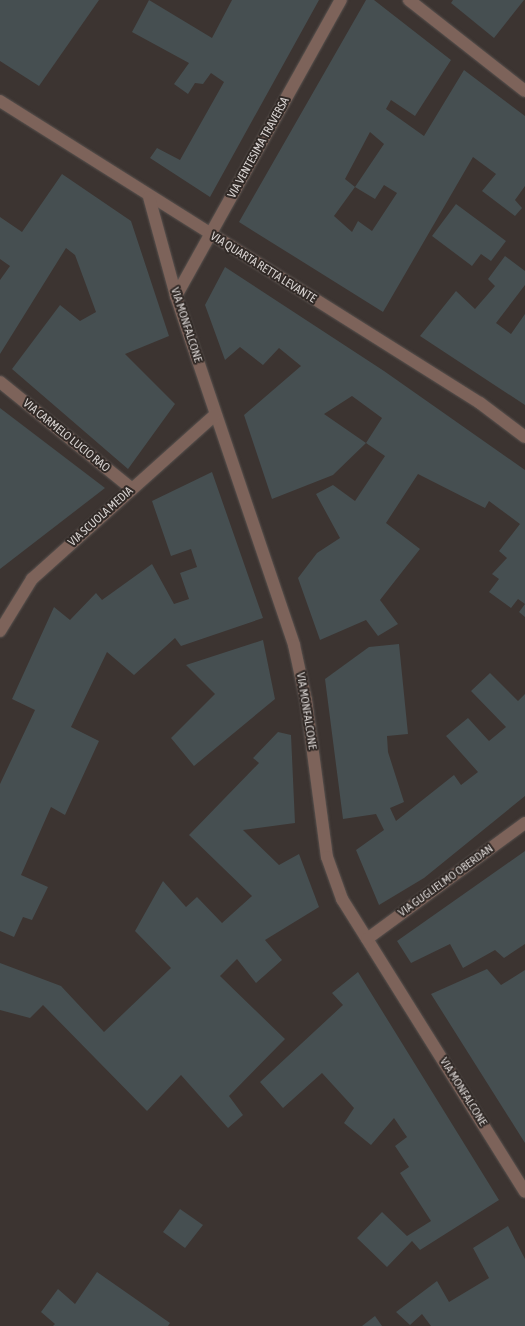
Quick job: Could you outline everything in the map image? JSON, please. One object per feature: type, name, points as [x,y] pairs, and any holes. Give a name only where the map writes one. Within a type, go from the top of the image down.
[{"type":"street","name":"VIA VENTESIMA TRAVERSA","points":[[176,296],[341,0]]},
{"type":"street","points":[[409,0],[525,91]]},
{"type":"street","name":"VIA QUARTA RETTA LEVANTE","points":[[0,101],[149,197],[480,403],[525,437]]},
{"type":"street","name":"VIA MONFALCONE","points":[[149,197],[176,296],[294,645],[306,700],[327,857],[342,898],[525,1192]]},
{"type":"street","name":"VIA CARMELO LUCIO RAO","points":[[0,382],[132,489]]},
{"type":"street","name":"VIA SCUOLA MEDIA","points":[[0,631],[32,579],[216,415]]},
{"type":"street","name":"VIA GUGLIELMO OBERDAN","points":[[367,939],[525,823]]},
{"type":"building","points":[[0,0],[99,0],[39,86],[0,61]]},
{"type":"building","points":[[149,0],[212,38],[232,0],[319,0],[210,197],[150,158],[157,148],[180,160],[224,82],[211,73],[203,84],[195,83],[188,94],[174,84],[189,63],[132,32]]},
{"type":"building","points":[[366,0],[374,0],[451,60],[415,116],[391,100],[386,109],[424,136],[464,70],[525,116],[525,186],[515,200],[522,208],[515,216],[482,191],[496,174],[473,157],[383,312],[239,222]],"holes":[[[370,132],[384,144],[355,187],[345,179]],[[384,185],[397,193],[372,231],[358,221],[352,232],[334,216],[355,187],[375,199]]]},
{"type":"building","points":[[453,0],[524,0],[494,38],[451,3]]},
{"type":"building","points":[[62,174],[131,221],[169,336],[125,354],[175,404],[128,469],[12,369],[60,305],[80,321],[96,312],[75,255],[66,248],[0,354],[0,280],[10,266],[0,259],[0,217],[22,232]]},
{"type":"building","points":[[456,204],[506,241],[491,261],[481,254],[472,266],[432,236]]},
{"type":"building","points":[[505,256],[525,271],[525,285],[496,323],[511,334],[525,314],[525,405],[420,336],[456,291],[475,309],[495,286],[488,279]]},
{"type":"building","points":[[225,267],[384,371],[525,470],[525,604],[518,599],[511,608],[489,592],[499,579],[492,574],[507,558],[499,551],[520,524],[489,501],[485,508],[418,474],[386,523],[420,549],[380,600],[398,624],[378,636],[366,620],[320,640],[298,578],[317,553],[340,538],[316,494],[333,485],[355,501],[385,456],[366,443],[333,475],[272,499],[244,415],[301,366],[279,348],[263,365],[240,347],[225,360],[205,305]],"holes":[[[352,396],[382,418],[366,443],[324,414]]]},
{"type":"building","points":[[0,408],[105,488],[0,569]]},
{"type":"building","points":[[212,472],[263,618],[181,646],[175,638],[134,675],[107,652],[71,727],[99,741],[65,815],[51,807],[21,875],[48,887],[32,920],[23,917],[14,937],[0,931],[0,784],[35,710],[12,699],[54,607],[70,620],[96,593],[102,600],[152,564],[174,604],[189,599],[180,573],[197,567],[191,549],[171,556],[152,501]]},
{"type":"building","points":[[525,604],[525,617],[519,612]]},
{"type":"building","points":[[263,640],[275,699],[194,766],[171,738],[215,694],[186,665]]},
{"type":"building","points":[[399,644],[408,734],[387,736],[388,752],[404,802],[390,808],[396,821],[454,775],[461,785],[478,772],[446,736],[468,718],[489,741],[506,727],[471,691],[490,673],[518,701],[525,694],[525,796],[424,878],[379,905],[356,850],[384,830],[376,814],[343,819],[325,679],[369,647]]},
{"type":"building","points":[[278,732],[291,735],[295,823],[243,830],[279,865],[299,854],[319,907],[265,940],[282,960],[256,983],[237,959],[220,976],[285,1039],[229,1096],[243,1115],[228,1128],[181,1075],[147,1111],[43,1005],[30,1018],[0,1010],[0,963],[61,986],[104,1032],[171,968],[135,931],[163,881],[186,907],[197,897],[222,923],[252,896],[189,835],[259,763],[253,758]]},
{"type":"building","points":[[525,851],[525,944],[504,958],[495,950],[463,968],[450,944],[411,963],[397,941]]},
{"type":"building","points":[[487,969],[501,985],[525,970],[525,1143],[431,994]]},
{"type":"building","points":[[358,972],[499,1200],[420,1250],[412,1241],[387,1267],[357,1238],[382,1212],[407,1236],[431,1221],[400,1173],[409,1167],[395,1146],[407,1137],[394,1118],[371,1145],[344,1123],[354,1108],[322,1073],[283,1108],[260,1082],[343,1005],[332,993]]},
{"type":"building","points":[[180,1209],[203,1225],[185,1248],[163,1232]]},
{"type":"building","points":[[508,1226],[525,1259],[525,1326],[431,1326],[422,1314],[410,1325],[396,1312],[437,1281],[449,1302],[489,1278],[473,1248]]},
{"type":"building","points":[[97,1272],[170,1323],[168,1326],[53,1326],[55,1324],[41,1312],[58,1289],[75,1304]]},
{"type":"building","points":[[375,1316],[382,1326],[362,1326]]}]
